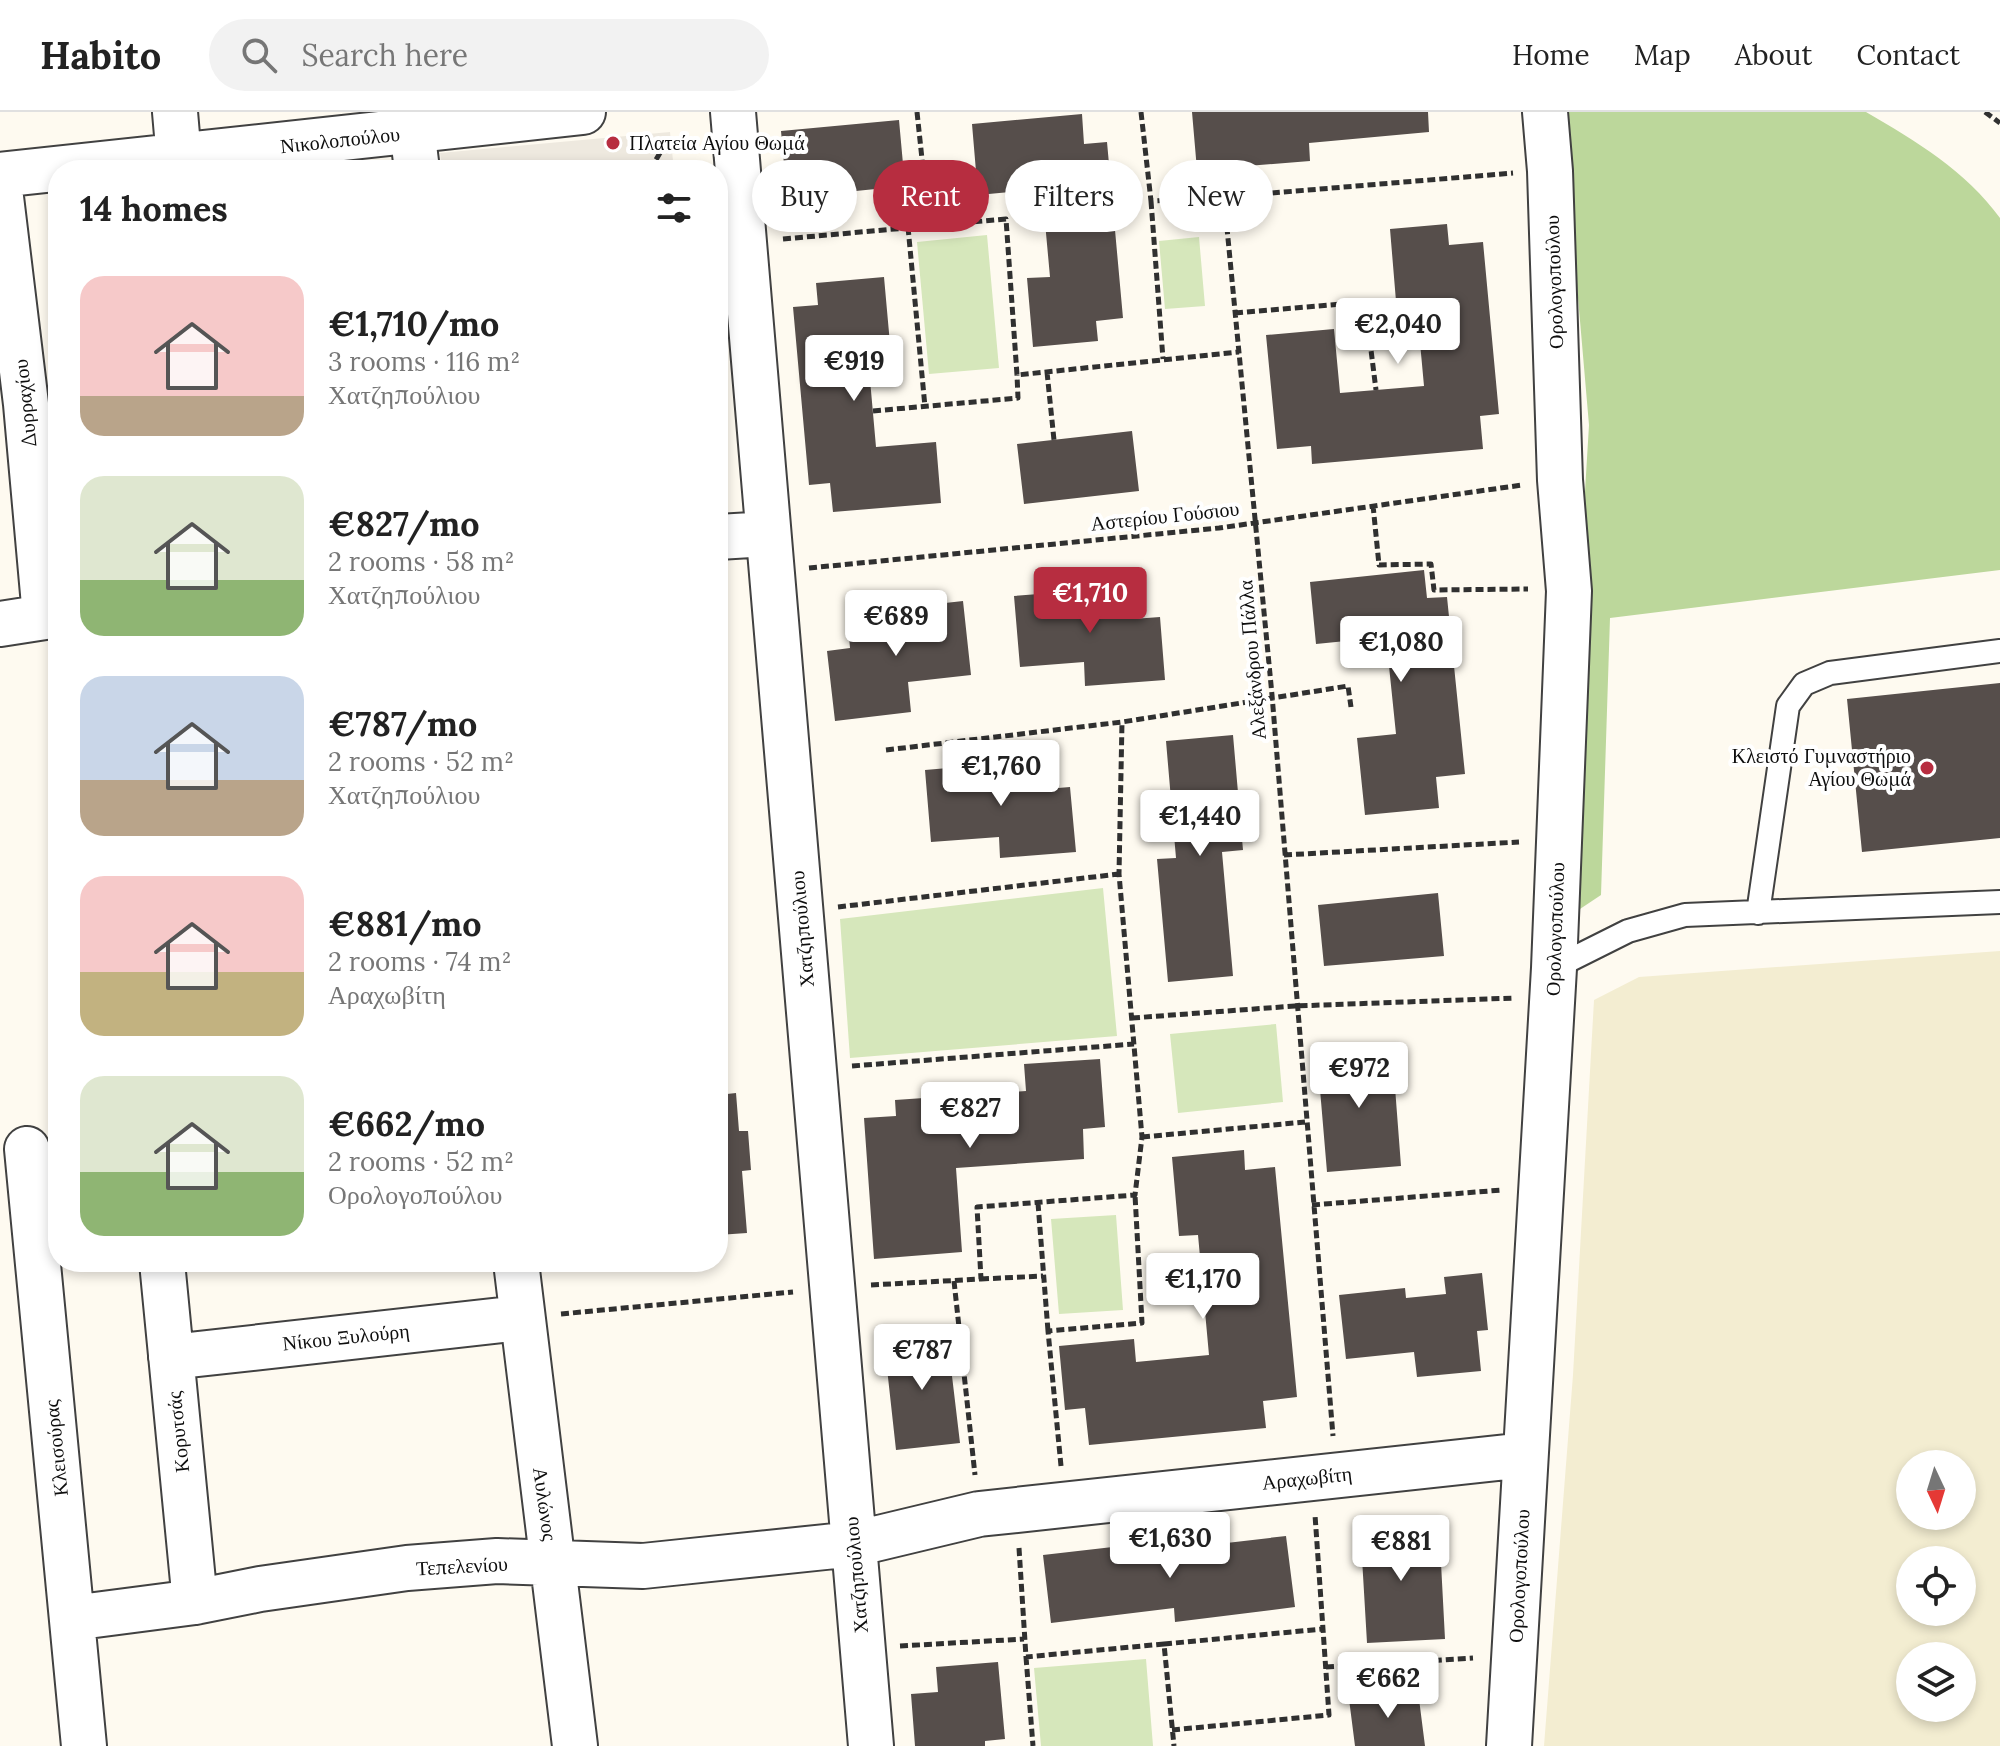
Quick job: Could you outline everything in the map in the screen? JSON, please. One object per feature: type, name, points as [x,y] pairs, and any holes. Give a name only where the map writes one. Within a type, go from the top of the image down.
[{"type":"street","points":[[175,112],[179,160]]},
{"type":"street","name":"Νικολοπούλου","points":[[207,160],[413,138],[583,112]]},
{"type":"street","name":"Ορολογοπούλου","points":[[1509,1746],[1553,983],[1569,591],[1560,480],[1550,171],[1545,112]]},
{"type":"street","name":"Χατζηπούλιου","points":[[734,125],[871,1746]]},
{"type":"street","name":"Νικολοπούλου","points":[[0,175],[48,172]]},
{"type":"street","name":"Δυρραχίου","points":[[0,189],[13,405],[48,598]]},
{"type":"street","points":[[728,540],[770,553]]},
{"type":"street","points":[[0,624],[48,616]]},
{"type":"street","name":"Κλεισούρας","points":[[28,1149],[84,1746]]},
{"type":"street","name":"Κορυτσάς","points":[[163,1272],[195,1602]]},
{"type":"street","name":"Αυλώνος","points":[[517,1272],[575,1746]]},
{"type":"street","name":"Νίκου Ξυλούρη","points":[[171,1357],[521,1318]]},
{"type":"street","name":"Αραχωβίτη","points":[[854,1544],[998,1512],[1525,1455]]},
{"type":"street","name":"Τεπελενίου","points":[[72,1618],[407,1568],[497,1561],[553,1566],[643,1566],[854,1544]]},
{"type":"lane","points":[[1758,913],[1788,706],[1804,684],[1830,673],[2000,651]]},
{"type":"lane","points":[[1553,983],[1628,931],[1685,915],[2000,902]]},
{"type":"path","points":[[917,112],[922,160]]},
{"type":"path","points":[[1141,112],[1163,359]]},
{"type":"path","points":[[1985,112],[2000,123]]},
{"type":"path","points":[[656,160],[664,146],[734,125]]},
{"type":"path","points":[[1273,193],[1550,171]]},
{"type":"path","points":[[1151,201],[1159,201]]},
{"type":"path","points":[[873,411],[1018,398],[1006,219],[989,220]]},
{"type":"path","points":[[744,242],[873,230]]},
{"type":"path","points":[[908,232],[925,407]]},
{"type":"path","name":"Αλεξάνδρου Πάλλα","points":[[1172,1730],[1329,1715],[1323,1629],[1325,1476],[1312,1205],[1272,695],[1227,232]]},
{"type":"path","points":[[1235,313],[1365,302],[1376,390]]},
{"type":"path","points":[[1017,375],[1239,352]]},
{"type":"path","points":[[1047,372],[1054,440]]},
{"type":"path","name":"Αστερίου Γούσιου","points":[[770,553],[1256,523],[1560,480]]},
{"type":"path","points":[[1373,505],[1379,565],[1431,564],[1434,590],[1499,587],[1569,591]]},
{"type":"path","points":[[886,750],[1122,722],[1272,695],[1348,686],[1351,707]]},
{"type":"path","points":[[1048,1331],[1142,1323],[1135,1195],[1142,1137],[1119,874],[1122,722]]},
{"type":"path","points":[[1284,855],[1483,843],[1558,842]]},
{"type":"path","points":[[800,911],[1119,874]]},
{"type":"path","points":[[1132,1018],[1553,983]]},
{"type":"path","points":[[814,1070],[1134,1044]]},
{"type":"path","points":[[1142,1137],[1305,1122]]},
{"type":"path","points":[[1312,1205],[1541,1189]]},
{"type":"path","points":[[981,1279],[977,1207],[1135,1195]]},
{"type":"path","points":[[1038,1203],[1065,1504]]},
{"type":"path","points":[[521,1318],[832,1288],[1043,1276]]},
{"type":"path","points":[[954,1281],[1024,1639],[1033,1746]]},
{"type":"path","points":[[1026,1657],[1323,1629]]},
{"type":"path","points":[[863,1648],[1024,1639]]},
{"type":"path","points":[[1164,1644],[1174,1746]]},
{"type":"path","points":[[1326,1667],[1473,1658],[1514,1663]]},
{"type":"shaded area","name":"Πλατεία Αγίου Θωμά","points":[[670,132],[673,160],[441,160],[440,153]]},
{"type":"shaded area","points":[[2000,951],[2000,1746],[1544,1746],[1573,1375],[1594,1000],[1639,977]]},
{"type":"green space","points":[[1562,112],[1866,112],[1939,158],[1987,201],[2000,218],[2000,570],[1610,618],[1601,895],[1559,923],[1589,425]]},
{"type":"green space","points":[[987,235],[999,368],[929,374],[917,242]]},
{"type":"green space","points":[[1199,237],[1205,306],[1165,309],[1159,241]]},
{"type":"green space","points":[[1103,888],[1117,1036],[850,1058],[840,919]]},
{"type":"green space","points":[[1276,1024],[1283,1102],[1178,1113],[1170,1034]]},
{"type":"green space","points":[[1116,1215],[1123,1310],[1059,1314],[1051,1219]]},
{"type":"green space","points":[[1146,1659],[1153,1746],[1041,1746],[1034,1668]]},
{"type":"building","points":[[1192,112],[1428,112],[1429,132],[1309,143],[1310,161],[1273,164],[1273,160],[1196,160]]},
{"type":"building","points":[[1082,114],[1084,144],[1107,142],[1109,160],[1005,160],[1005,192],[989,194],[989,160],[975,160],[972,124]]},
{"type":"building","points":[[899,120],[903,160],[873,160],[873,189],[857,191],[857,160],[784,160],[781,131]]},
{"type":"building","points":[[1447,224],[1449,245],[1483,242],[1499,414],[1480,416],[1483,449],[1312,464],[1311,446],[1277,449],[1266,335],[1334,329],[1340,393],[1424,386],[1416,299],[1396,301],[1390,229]]},
{"type":"building","points":[[1046,232],[1115,232],[1123,318],[1096,321],[1098,341],[1033,347],[1027,278],[1050,277]]},
{"type":"building","points":[[884,277],[891,355],[868,357],[876,447],[936,442],[941,503],[833,512],[830,483],[809,485],[793,307],[818,305],[816,283]]},
{"type":"building","points":[[1132,431],[1139,491],[1024,504],[1017,444]]},
{"type":"building","points":[[1424,570],[1427,598],[1447,597],[1465,774],[1436,777],[1439,808],[1365,815],[1357,738],[1396,734],[1386,637],[1316,644],[1310,582]]},
{"type":"building","points":[[1130,587],[1133,619],[1160,617],[1165,680],[1085,686],[1084,662],[1020,667],[1014,596]]},
{"type":"building","points":[[963,601],[971,675],[908,682],[911,712],[835,721],[827,651],[850,648],[847,614]]},
{"type":"building","name":"Κλειστό Γυμναστήριο Αγίου Θωμά","points":[[2000,683],[2000,838],[1862,852],[1847,699]]},
{"type":"building","points":[[1233,735],[1243,850],[1222,852],[1233,976],[1168,982],[1157,859],[1176,858],[1166,741]]},
{"type":"building","points":[[1043,760],[1046,789],[1070,787],[1076,852],[1000,858],[999,837],[931,842],[925,770]]},
{"type":"building","points":[[1438,893],[1444,956],[1324,966],[1318,905]]},
{"type":"building","points":[[1392,1048],[1401,1166],[1327,1172],[1317,1054]]},
{"type":"building","points":[[1100,1059],[1105,1127],[1083,1129],[1084,1159],[956,1168],[962,1252],[874,1259],[864,1118],[896,1116],[895,1100],[1026,1091],[1024,1064]]},
{"type":"building","points":[[736,1093],[739,1131],[748,1131],[751,1170],[742,1171],[747,1233],[728,1234],[728,1094]]},
{"type":"building","points":[[1244,1150],[1245,1170],[1275,1167],[1297,1397],[1263,1401],[1266,1428],[1089,1445],[1085,1408],[1065,1410],[1059,1346],[1134,1339],[1136,1362],[1209,1355],[1198,1235],[1179,1236],[1172,1157]]},
{"type":"building","points":[[1482,1273],[1488,1330],[1477,1331],[1481,1371],[1417,1377],[1414,1352],[1346,1359],[1339,1295],[1405,1288],[1406,1298],[1446,1294],[1444,1277]]},
{"type":"building","points":[[947,1334],[960,1443],[896,1450],[884,1341]]},
{"type":"building","points":[[1422,1520],[1423,1545],[1440,1544],[1445,1639],[1367,1643],[1360,1524]]},
{"type":"building","points":[[1286,1536],[1295,1607],[1175,1622],[1174,1608],[1051,1623],[1043,1555],[1165,1541],[1166,1550]]},
{"type":"building","points":[[998,1662],[1005,1739],[985,1741],[985,1746],[915,1746],[911,1694],[938,1692],[936,1667]]},
{"type":"building","points":[[1418,1691],[1425,1746],[1355,1746],[1349,1699]]},
{"type":"place","name":"Πλατεία Αγίου Θωμά","points":[[613,143]]},
{"type":"place","name":"Κλειστό Γυμναστήριο Αγίου Θωμά","points":[[1927,768]]}]
